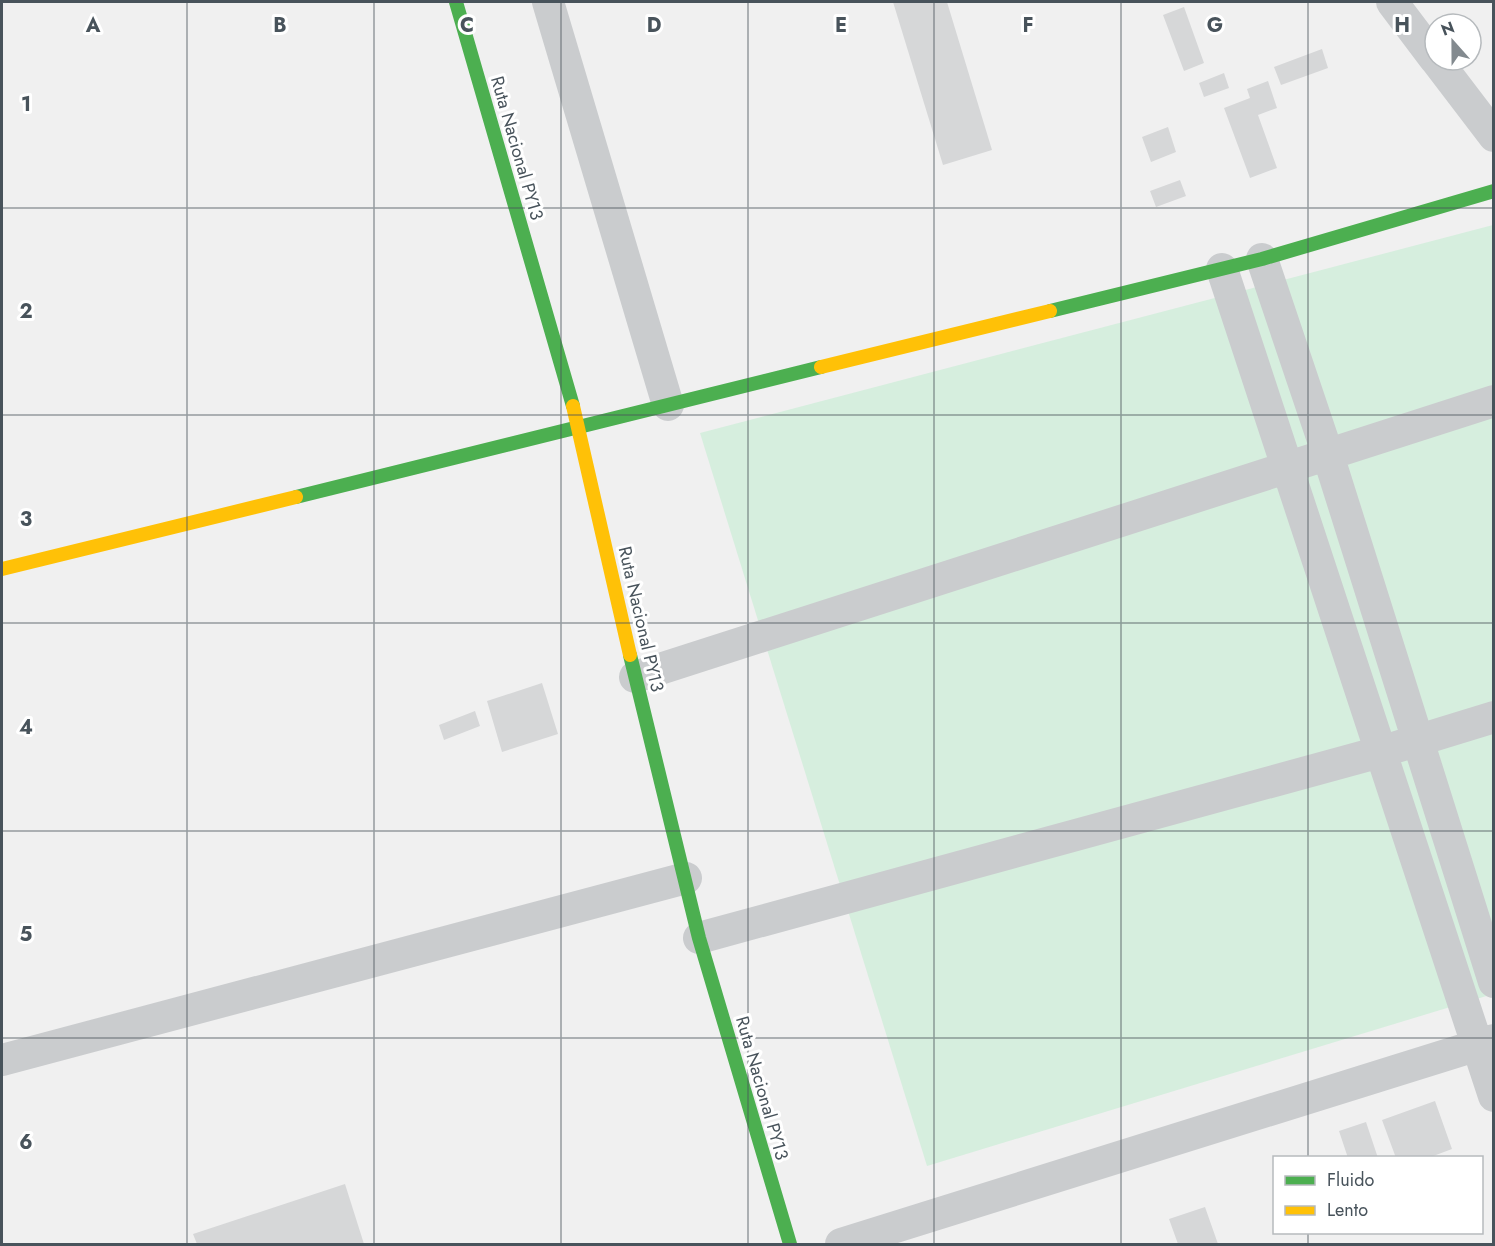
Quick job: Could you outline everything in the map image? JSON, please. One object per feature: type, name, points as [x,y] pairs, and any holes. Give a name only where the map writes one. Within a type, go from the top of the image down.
[{"type":"main road","name":"Ruta Nacional PY13","points":[[456,2],[579,426],[634,677],[686,878],[699,938],[790,1245]]},
{"type":"main road","points":[[2,569],[1262,259],[1494,191]]},
{"type":"street","points":[[548,2],[668,405]]},
{"type":"street","points":[[1392,2],[1423,42]]},
{"type":"street","points":[[1446,72],[1494,136]]},
{"type":"street","points":[[1262,259],[1328,455],[1416,741],[1494,982]]},
{"type":"street","points":[[1222,269],[1380,752],[1485,1043],[1494,1096]]},
{"type":"street","points":[[634,677],[1494,401]]},
{"type":"street","points":[[699,938],[1380,752],[1494,717]]},
{"type":"street","points":[[2,1060],[686,878]]},
{"type":"street","points":[[841,1245],[1485,1043]]},
{"type":"green space","points":[[1493,225],[1493,994],[927,1166],[700,433]]},
{"type":"building","points":[[893,2],[947,2],[992,150],[943,165]]},
{"type":"building","points":[[1184,7],[1204,63],[1184,71],[1163,15]]},
{"type":"building","points":[[1322,49],[1328,68],[1281,85],[1274,67]]},
{"type":"building","points":[[1224,73],[1229,88],[1204,97],[1199,83]]},
{"type":"building","points":[[1268,81],[1277,108],[1258,115],[1277,168],[1250,178],[1224,108],[1250,98],[1247,89]]},
{"type":"building","points":[[1168,127],[1176,152],[1151,162],[1142,137]]},
{"type":"building","points":[[1180,180],[1186,196],[1156,207],[1150,191]]},
{"type":"building","points":[[542,683],[558,734],[502,752],[487,701]]},
{"type":"building","points":[[475,711],[480,726],[444,740],[439,725]]},
{"type":"building","points":[[1435,1101],[1452,1149],[1433,1156],[1395,1156],[1382,1120]]},
{"type":"building","points":[[1366,1122],[1377,1156],[1347,1156],[1339,1131]]},
{"type":"building","points":[[345,1184],[364,1244],[197,1244],[193,1234]]},
{"type":"building","points":[[1205,1207],[1218,1244],[1178,1244],[1169,1219]]},
{"type":"traffic: fast","points":[[456,2],[573,406]]},
{"type":"traffic: fast","points":[[1050,311],[1262,259],[1494,191]]},
{"type":"traffic: fast","points":[[296,497],[821,367]]},
{"type":"traffic: fast","points":[[630,655],[699,938],[790,1244]]},
{"type":"traffic: slow","points":[[821,367],[1050,311]]},
{"type":"traffic: slow","points":[[573,406],[630,655]]},
{"type":"traffic: slow","points":[[2,569],[296,497]]}]
